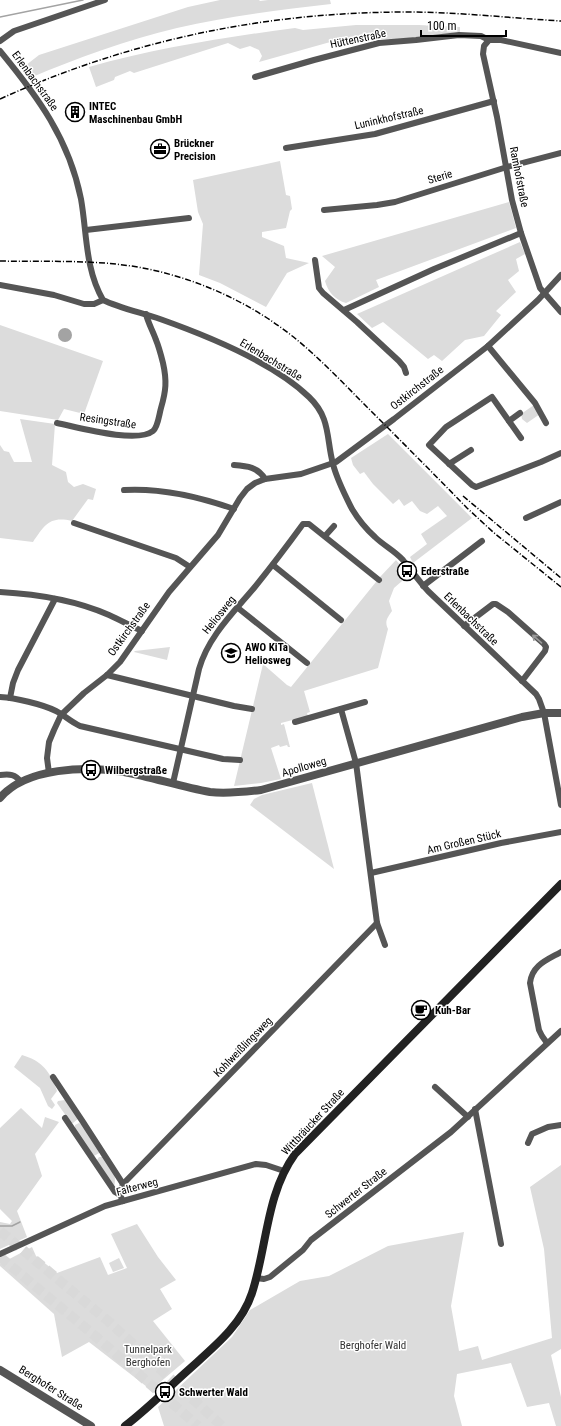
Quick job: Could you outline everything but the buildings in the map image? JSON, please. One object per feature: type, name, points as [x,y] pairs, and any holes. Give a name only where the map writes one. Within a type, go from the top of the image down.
[{"type":"main road","name":"Wittbräucker Straße","points":[[129,1424],[229,1332],[246,1306],[252,1294],[271,1209],[284,1171],[295,1154],[561,884]]},
{"type":"street","points":[[0,41],[14,31],[105,0]]},
{"type":"street","name":"Hüttenstraße","points":[[255,77],[379,43],[459,35],[482,36],[489,40],[501,40],[561,53]]},
{"type":"street","name":"Ramhofstraße","points":[[489,40],[485,43],[483,50],[507,167],[512,200],[538,282],[561,312]]},
{"type":"street","name":"Erlenbachstraße","points":[[0,51],[34,92],[57,132],[69,157],[81,199],[86,230],[89,265],[103,300],[195,332],[248,356],[276,372],[302,390],[316,404],[326,422],[333,464],[345,494],[360,520],[375,537],[403,560],[423,586],[539,699],[544,713],[561,805]]},
{"type":"street","name":"Luninkhofstraße","points":[[286,148],[375,134],[494,102]]},
{"type":"street","name":"Sterie","points":[[324,210],[395,202],[507,167],[561,153]]},
{"type":"street","points":[[86,230],[189,218]]},
{"type":"street","points":[[344,310],[522,233]]},
{"type":"street","points":[[315,260],[321,291],[344,310],[399,361],[404,367],[406,373]]},
{"type":"street","name":"Ostkirchstraße","points":[[49,773],[47,758],[50,742],[61,715],[120,662],[165,598],[218,535],[247,489],[255,483],[265,479],[301,474],[333,464],[488,346],[545,293],[561,275]]},
{"type":"street","points":[[0,285],[54,295],[84,304],[94,304],[103,300]]},
{"type":"street","name":"Resingstraße","points":[[57,422],[98,432],[131,436],[149,433],[155,428],[166,392],[166,380],[160,349],[147,320],[146,314]]},
{"type":"street","points":[[488,346],[535,403],[546,423]]},
{"type":"street","points":[[521,438],[492,397],[446,427],[429,445],[476,487],[561,453]]},
{"type":"street","points":[[509,420],[520,413]]},
{"type":"street","points":[[449,464],[471,450]]},
{"type":"street","points":[[234,465],[256,469],[261,472],[265,479]]},
{"type":"street","points":[[124,490],[138,489],[182,495],[234,509]]},
{"type":"street","points":[[526,518],[561,502]]},
{"type":"street","points":[[74,523],[176,558],[190,567]]},
{"type":"street","name":"Heliosweg","points":[[173,783],[201,660],[211,640],[273,565],[303,524],[309,524],[379,580]]},
{"type":"street","points":[[325,536],[334,526]]},
{"type":"street","points":[[423,586],[482,540]]},
{"type":"street","points":[[273,565],[341,620]]},
{"type":"street","points":[[0,592],[55,599],[102,612],[142,632]]},
{"type":"street","points":[[10,698],[13,683],[18,670],[55,599]]},
{"type":"street","points":[[464,626],[493,604],[496,604],[508,612],[544,644],[546,647],[545,651],[522,681]]},
{"type":"street","points":[[238,608],[307,663]]},
{"type":"street","points":[[107,675],[234,706],[252,708]]},
{"type":"street","points":[[0,697],[10,698],[47,708],[57,712],[80,726],[180,750],[223,759],[240,760]]},
{"type":"street","points":[[295,722],[365,702]]},
{"type":"street","points":[[341,709],[356,763],[377,923],[385,945]]},
{"type":"street","name":"Apolloweg","points":[[49,773],[72,770],[123,772],[211,792],[240,793],[261,790],[495,724],[544,713],[561,713]]},
{"type":"street","points":[[0,798],[21,782],[49,773]]},
{"type":"street","points":[[0,775],[12,774],[21,782]]},
{"type":"street","name":"Am Großen Stück","points":[[371,873],[501,843],[561,832]]},
{"type":"street","name":"Kohlweißlingsweg","points":[[123,1184],[377,923]]},
{"type":"street","points":[[547,1042],[539,1030],[530,983],[531,975],[538,965],[561,952]]},
{"type":"street","name":"Schwerter Straße","points":[[256,1278],[270,1278],[303,1250],[311,1240],[451,1132],[547,1042],[561,1031]]},
{"type":"street","points":[[53,1077],[84,1122],[123,1184],[121,1198]]},
{"type":"street","points":[[435,1086],[468,1117]]},
{"type":"street","points":[[475,1110],[501,1244]]},
{"type":"street","points":[[65,1118],[115,1192],[121,1198]]},
{"type":"street","points":[[73,1128],[74,1124],[78,1121],[84,1122]]},
{"type":"street","points":[[528,1143],[532,1134],[548,1127],[561,1125]]},
{"type":"street","points":[[94,1160],[103,1154]]},
{"type":"street","name":"Falterweg","points":[[0,1254],[121,1198],[256,1164],[266,1165],[284,1171]]},
{"type":"street","name":"Berghofer Straße","points":[[0,1370],[85,1424],[91,1426]]},
{"type":"green space","points":[[220,0],[330,0],[331,4],[273,11],[177,28],[102,50],[30,78],[21,69],[39,55],[188,7]]},
{"type":"green space","points":[[356,25],[419,25],[460,27],[460,32],[401,39],[341,39],[259,62],[262,56],[259,50],[250,46],[240,49],[228,43],[134,73],[130,71],[115,77],[114,80],[96,87],[89,67],[140,54],[243,35],[295,28],[303,30]]},
{"type":"green space","points":[[280,161],[286,195],[290,196],[292,209],[290,211],[286,228],[262,232],[262,237],[284,246],[286,258],[309,263],[287,273],[266,307],[220,283],[199,275],[203,224],[198,212],[193,180]]},
{"type":"green space","points":[[509,202],[516,228],[376,280],[379,287],[346,303],[335,298],[328,289],[325,281],[335,267],[322,256]]},
{"type":"green space","points":[[520,242],[525,254],[516,259],[519,271],[508,280],[516,292],[496,311],[501,315],[484,336],[465,340],[442,361],[434,355],[428,359],[383,322],[372,328],[357,314]]},
{"type":"green space","points":[[0,325],[103,361],[84,414],[64,409],[58,420],[0,411]]},
{"type":"green space","points":[[534,405],[540,414],[527,423],[522,419],[521,414]]},
{"type":"green space","points":[[20,419],[55,424],[52,465],[66,472],[68,482],[74,487],[83,484],[96,489],[93,500],[88,499],[72,521],[58,520],[48,523],[33,542],[0,538],[0,445],[4,451],[9,452],[14,462],[32,462]]},
{"type":"green space","points":[[388,434],[472,518],[413,563],[410,557],[427,544],[421,534],[447,516],[438,506],[427,514],[420,511],[412,501],[404,506],[399,499],[393,504],[373,484],[364,472],[360,474],[353,465],[351,458]]},
{"type":"green space","points":[[396,560],[409,575],[394,588],[389,601],[392,611],[386,621],[388,629],[378,668],[304,691],[310,712],[307,713],[308,716],[281,723],[281,725],[284,724],[290,747],[287,745],[280,747],[279,745],[271,748],[281,779],[234,786],[263,664],[291,687],[380,577]]},
{"type":"green space","points":[[170,647],[167,660],[134,652],[135,651]]},
{"type":"green space","points":[[312,783],[334,869],[250,805],[254,799],[262,795]]},
{"type":"green space","points":[[22,1055],[35,1060],[48,1072],[57,1091],[51,1099],[55,1105],[52,1109],[48,1106],[40,1088],[14,1067]]},
{"type":"green space","points":[[65,1100],[79,1118],[73,1123],[71,1123],[57,1103],[58,1101]]},
{"type":"green space","points":[[21,1108],[42,1128],[45,1117],[59,1122],[35,1154],[42,1176],[17,1211],[27,1237],[0,1249],[0,1222],[10,1224],[12,1221],[0,1209],[0,1128]]},
{"type":"green space","points":[[79,1123],[83,1125],[101,1152],[94,1156],[75,1129],[75,1125]]},
{"type":"green space","points":[[99,1157],[103,1157],[113,1171],[115,1178],[114,1187],[97,1160]]},
{"type":"green space","name":"Berghofer Wald","points":[[561,1165],[561,1349],[551,1355],[561,1397],[561,1426],[556,1426],[549,1403],[527,1407],[511,1363],[457,1374],[454,1396],[462,1426],[164,1426],[158,1407],[232,1337],[250,1310],[300,1281],[329,1276],[388,1246],[464,1232],[451,1306],[459,1351],[478,1346],[482,1360],[552,1338],[544,1249],[530,1187]]},
{"type":"green space","name":"Tunnelpark Berghofen","points":[[137,1224],[158,1257],[176,1280],[160,1289],[172,1309],[153,1321],[185,1361],[151,1390],[89,1342],[62,1357],[54,1314],[0,1266],[0,1264],[32,1247],[36,1256],[57,1273],[100,1257],[108,1275],[127,1268],[111,1234]]},
{"type":"green space","points":[[119,1258],[124,1268],[113,1272],[109,1263]]},
{"type":"shaded area","points":[[65,328],[70,330],[72,335],[70,340],[65,342],[60,340],[58,335],[60,330]]},
{"type":"waterway","points":[[0,17],[83,0]]},
{"type":"waterway","points":[[0,1226],[12,1226],[20,1222]]},
{"type":"tunnel","points":[[0,1231],[108,1321],[222,1426]]},
{"type":"tunnel","points":[[0,1257],[94,1335],[198,1426]]},
{"type":"railway","points":[[0,99],[49,78],[98,61],[199,33],[250,24],[302,17],[354,13],[407,12],[465,14],[561,21]]},
{"type":"railway","points":[[0,261],[93,262],[148,269],[171,275],[214,290],[255,311],[275,323],[311,352],[467,508],[493,532],[561,587]]},
{"type":"railway","points":[[463,496],[561,578]]},
{"type":"place","name":"INTEC Maschinenbau GmbH","points":[[75,112]]},
{"type":"place","name":"Brückner Precision","points":[[160,149]]},
{"type":"place","name":"Ederstraße","points":[[407,571]]},
{"type":"place","name":"AWO KiTa Heliosweg","points":[[231,653]]},
{"type":"place","name":"Wilbergstraße","points":[[91,770]]},
{"type":"place","name":"Kuh-Bar","points":[[421,1010]]},
{"type":"place","name":"Schwerter Wald","points":[[165,1392]]}]
